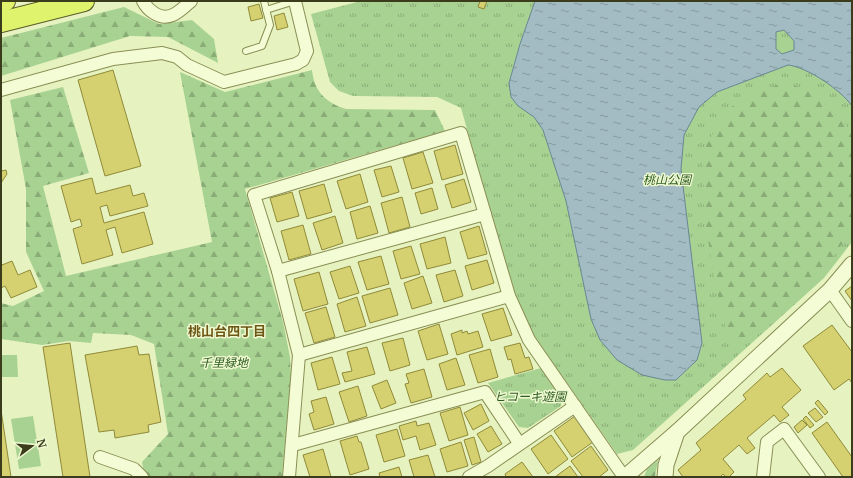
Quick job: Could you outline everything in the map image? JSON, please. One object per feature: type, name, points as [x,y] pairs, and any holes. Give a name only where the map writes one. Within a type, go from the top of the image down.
[{"type":"highway","points":[[1,2],[5,1]]},
{"type":"highway","points":[[1,22],[84,1]]},
{"type":"street","points":[[143,1],[149,10],[157,15],[167,17],[176,14],[191,1]]},
{"type":"street","points":[[1,90],[113,59],[162,53],[177,57],[187,65],[224,82],[296,64],[303,60],[307,51],[295,1]]},
{"type":"street","points":[[289,477],[293,445],[299,355],[278,272],[254,195],[461,133],[509,296],[529,340],[625,477],[677,432],[830,290],[852,264]]},
{"type":"street","points":[[278,272],[485,214]]},
{"type":"street","points":[[830,290],[852,321]]},
{"type":"street","points":[[299,355],[509,296]]},
{"type":"street","points":[[293,445],[485,392],[519,443]]},
{"type":"street","points":[[469,477],[575,406]]},
{"type":"street","points":[[762,477],[768,442],[784,429],[819,477]]},
{"type":"street","points":[[665,477],[666,465],[677,432]]},
{"type":"street","points":[[100,456],[134,469],[142,477]]},
{"type":"lane","points":[[246,51],[262,46],[270,25],[264,1]]},
{"type":"lane","points":[[266,10],[295,1]]},
{"type":"green space","name":"桃山公園","points":[[361,1],[852,1],[852,242],[824,278],[633,450],[617,454],[532,333],[513,290],[461,108],[437,97],[353,96],[339,91],[330,82],[311,14]]},
{"type":"green space","points":[[124,7],[159,24],[192,20],[214,39],[218,63],[168,37],[130,36],[1,76],[1,38]]},
{"type":"green space","name":"千里緑地","points":[[312,70],[318,90],[327,100],[339,106],[346,109],[435,110],[445,131],[245,189],[283,322],[290,357],[291,377],[282,477],[151,477],[144,473],[142,462],[168,434],[154,344],[131,335],[93,333],[91,343],[69,341],[42,345],[1,339],[1,303],[13,306],[44,291],[26,252],[26,189],[10,100],[63,87],[89,173],[43,186],[66,276],[212,242],[180,72],[225,92]]},
{"type":"green space","points":[[785,81],[813,94],[844,122],[852,135],[852,231],[821,272],[749,341],[729,340],[715,284],[704,214],[703,149],[731,107]]},
{"type":"green space","points":[[1,355],[17,355],[18,377],[1,377]]},
{"type":"green space","name":"ヒコーキ遊園","points":[[541,368],[561,397],[561,406],[528,428],[519,427],[488,383]]},
{"type":"green space","points":[[33,416],[41,466],[19,469],[11,419]]},
{"type":"green space","points":[[658,460],[655,477],[644,477],[647,469]]},
{"type":"water","points":[[535,1],[852,1],[852,106],[840,93],[823,80],[804,70],[788,65],[717,92],[699,107],[684,135],[681,169],[702,343],[697,360],[676,380],[665,380],[642,375],[617,360],[600,340],[591,319],[566,201],[543,130],[534,117],[518,106],[511,97],[509,83],[520,44]],"holes":[[[784,30],[794,41],[794,50],[782,54],[776,49],[776,32]]]},
{"type":"building","points":[[480,1],[487,1],[484,9],[478,7]]},
{"type":"building","points":[[259,4],[263,18],[251,21],[248,7]]},
{"type":"building","points":[[284,13],[288,27],[277,30],[274,16]]},
{"type":"building","points":[[113,70],[141,166],[105,176],[78,80]]},
{"type":"building","points":[[455,145],[463,174],[442,180],[434,151]]},
{"type":"building","points":[[423,152],[433,183],[412,189],[403,158]]},
{"type":"building","points":[[391,166],[399,192],[382,197],[374,170]]},
{"type":"building","points":[[6,170],[7,174],[1,183],[1,171]]},
{"type":"building","points":[[360,174],[368,202],[346,209],[337,181]]},
{"type":"building","points":[[92,178],[96,194],[130,185],[133,196],[144,193],[148,206],[110,216],[107,205],[100,207],[104,223],[144,212],[153,244],[122,253],[115,227],[106,230],[113,255],[82,264],[73,229],[82,226],[80,219],[71,222],[61,186]]},
{"type":"building","points":[[464,179],[471,202],[452,208],[445,185]]},
{"type":"building","points":[[324,184],[332,212],[307,219],[299,191]]},
{"type":"building","points":[[432,188],[438,209],[421,214],[415,193]]},
{"type":"building","points":[[292,192],[299,216],[277,222],[270,198]]},
{"type":"building","points":[[402,197],[410,227],[389,233],[381,203]]},
{"type":"building","points":[[370,206],[378,233],[357,239],[350,212]]},
{"type":"building","points":[[335,216],[343,243],[322,250],[313,223]]},
{"type":"building","points":[[303,225],[311,254],[289,260],[281,231]]},
{"type":"building","points":[[479,226],[487,254],[468,259],[460,232]]},
{"type":"building","points":[[445,237],[451,263],[427,269],[420,244]]},
{"type":"building","points":[[411,246],[420,274],[401,279],[393,251]]},
{"type":"building","points":[[381,256],[389,284],[367,290],[358,262]]},
{"type":"building","points":[[487,260],[494,283],[472,290],[465,266]]},
{"type":"building","points":[[12,261],[18,275],[30,270],[37,287],[11,298],[5,286],[1,288],[1,262],[2,265]]},
{"type":"building","points":[[350,266],[359,293],[339,299],[330,272]]},
{"type":"building","points":[[455,270],[463,296],[444,302],[436,275]]},
{"type":"building","points":[[319,272],[328,304],[303,311],[294,279]]},
{"type":"building","points":[[423,276],[432,303],[412,309],[404,283]]},
{"type":"building","points":[[852,286],[852,301],[845,291]]},
{"type":"building","points":[[390,288],[398,315],[370,323],[362,296]]},
{"type":"building","points":[[357,297],[366,326],[345,332],[337,304]]},
{"type":"building","points":[[326,307],[335,337],[314,343],[305,313]]},
{"type":"building","points":[[503,308],[512,335],[491,341],[482,314]]},
{"type":"building","points":[[439,324],[448,354],[427,360],[418,331]]},
{"type":"building","points":[[832,325],[852,352],[852,383],[849,379],[834,390],[803,346]]},
{"type":"building","points":[[462,330],[462,333],[467,331],[468,334],[478,331],[483,347],[457,355],[451,334]]},
{"type":"building","points":[[403,338],[410,365],[390,371],[382,343]]},
{"type":"building","points":[[70,343],[90,477],[63,477],[43,347]]},
{"type":"building","points":[[520,343],[525,358],[529,357],[533,369],[515,374],[511,359],[508,360],[504,347]]},
{"type":"building","points":[[137,346],[139,355],[149,354],[161,422],[148,425],[149,432],[115,438],[114,430],[99,432],[85,355]]},
{"type":"building","points":[[367,347],[375,374],[345,382],[342,373],[352,371],[347,352]]},
{"type":"building","points":[[490,349],[498,377],[478,383],[469,355]]},
{"type":"building","points":[[332,357],[340,384],[318,390],[311,363]]},
{"type":"building","points":[[456,358],[465,385],[447,390],[439,364]]},
{"type":"building","points":[[782,368],[801,390],[782,407],[789,415],[780,422],[774,415],[747,438],[755,448],[747,454],[739,445],[723,459],[734,472],[729,477],[726,477],[723,474],[720,477],[683,477],[678,470],[701,450],[696,443],[746,399],[743,395],[767,373],[770,377]]},
{"type":"building","points":[[424,369],[432,397],[411,403],[405,384],[409,383],[406,374]]},
{"type":"building","points":[[387,380],[396,403],[381,409],[372,386]]},
{"type":"building","points":[[358,386],[367,416],[349,422],[339,392]]},
{"type":"building","points":[[326,397],[334,424],[314,430],[309,414],[314,412],[311,401]]},
{"type":"building","points":[[818,400],[828,412],[825,415],[815,403]]},
{"type":"building","points":[[481,404],[489,421],[473,430],[464,413]]},
{"type":"building","points":[[460,407],[468,435],[449,441],[440,413]]},
{"type":"building","points":[[815,408],[823,417],[816,422],[808,413]]},
{"type":"building","points":[[1,410],[11,477],[1,477]]},
{"type":"building","points":[[575,416],[593,442],[572,457],[554,431]]},
{"type":"building","points":[[806,416],[814,425],[810,428],[803,419]]},
{"type":"building","points":[[802,420],[807,425],[798,433],[794,427]]},
{"type":"building","points":[[416,421],[417,426],[429,423],[436,445],[420,450],[416,436],[403,440],[399,426]]},
{"type":"building","points":[[827,422],[852,457],[852,477],[843,477],[812,433]]},
{"type":"building","points":[[491,426],[502,444],[488,452],[477,434]]},
{"type":"building","points":[[397,429],[405,456],[384,462],[376,435]]},
{"type":"building","points":[[551,435],[568,459],[548,474],[531,449]]},
{"type":"building","points":[[357,436],[359,442],[361,442],[369,469],[350,475],[340,441]]},
{"type":"building","points":[[474,437],[481,462],[472,465],[464,440]]},
{"type":"building","points":[[461,442],[468,466],[447,472],[440,449]]},
{"type":"building","points":[[591,446],[608,470],[599,477],[583,477],[571,461]]},
{"type":"building","points":[[323,449],[331,477],[310,477],[303,455]]},
{"type":"building","points":[[428,455],[435,477],[414,477],[409,460]]},
{"type":"building","points":[[522,462],[533,477],[506,477],[505,474]]},
{"type":"building","points":[[570,466],[578,477],[555,477]]},
{"type":"building","points":[[399,467],[402,477],[380,477],[379,473]]},
{"type":"district","name":"桃山台四丁目","points":[[227,331]]}]
